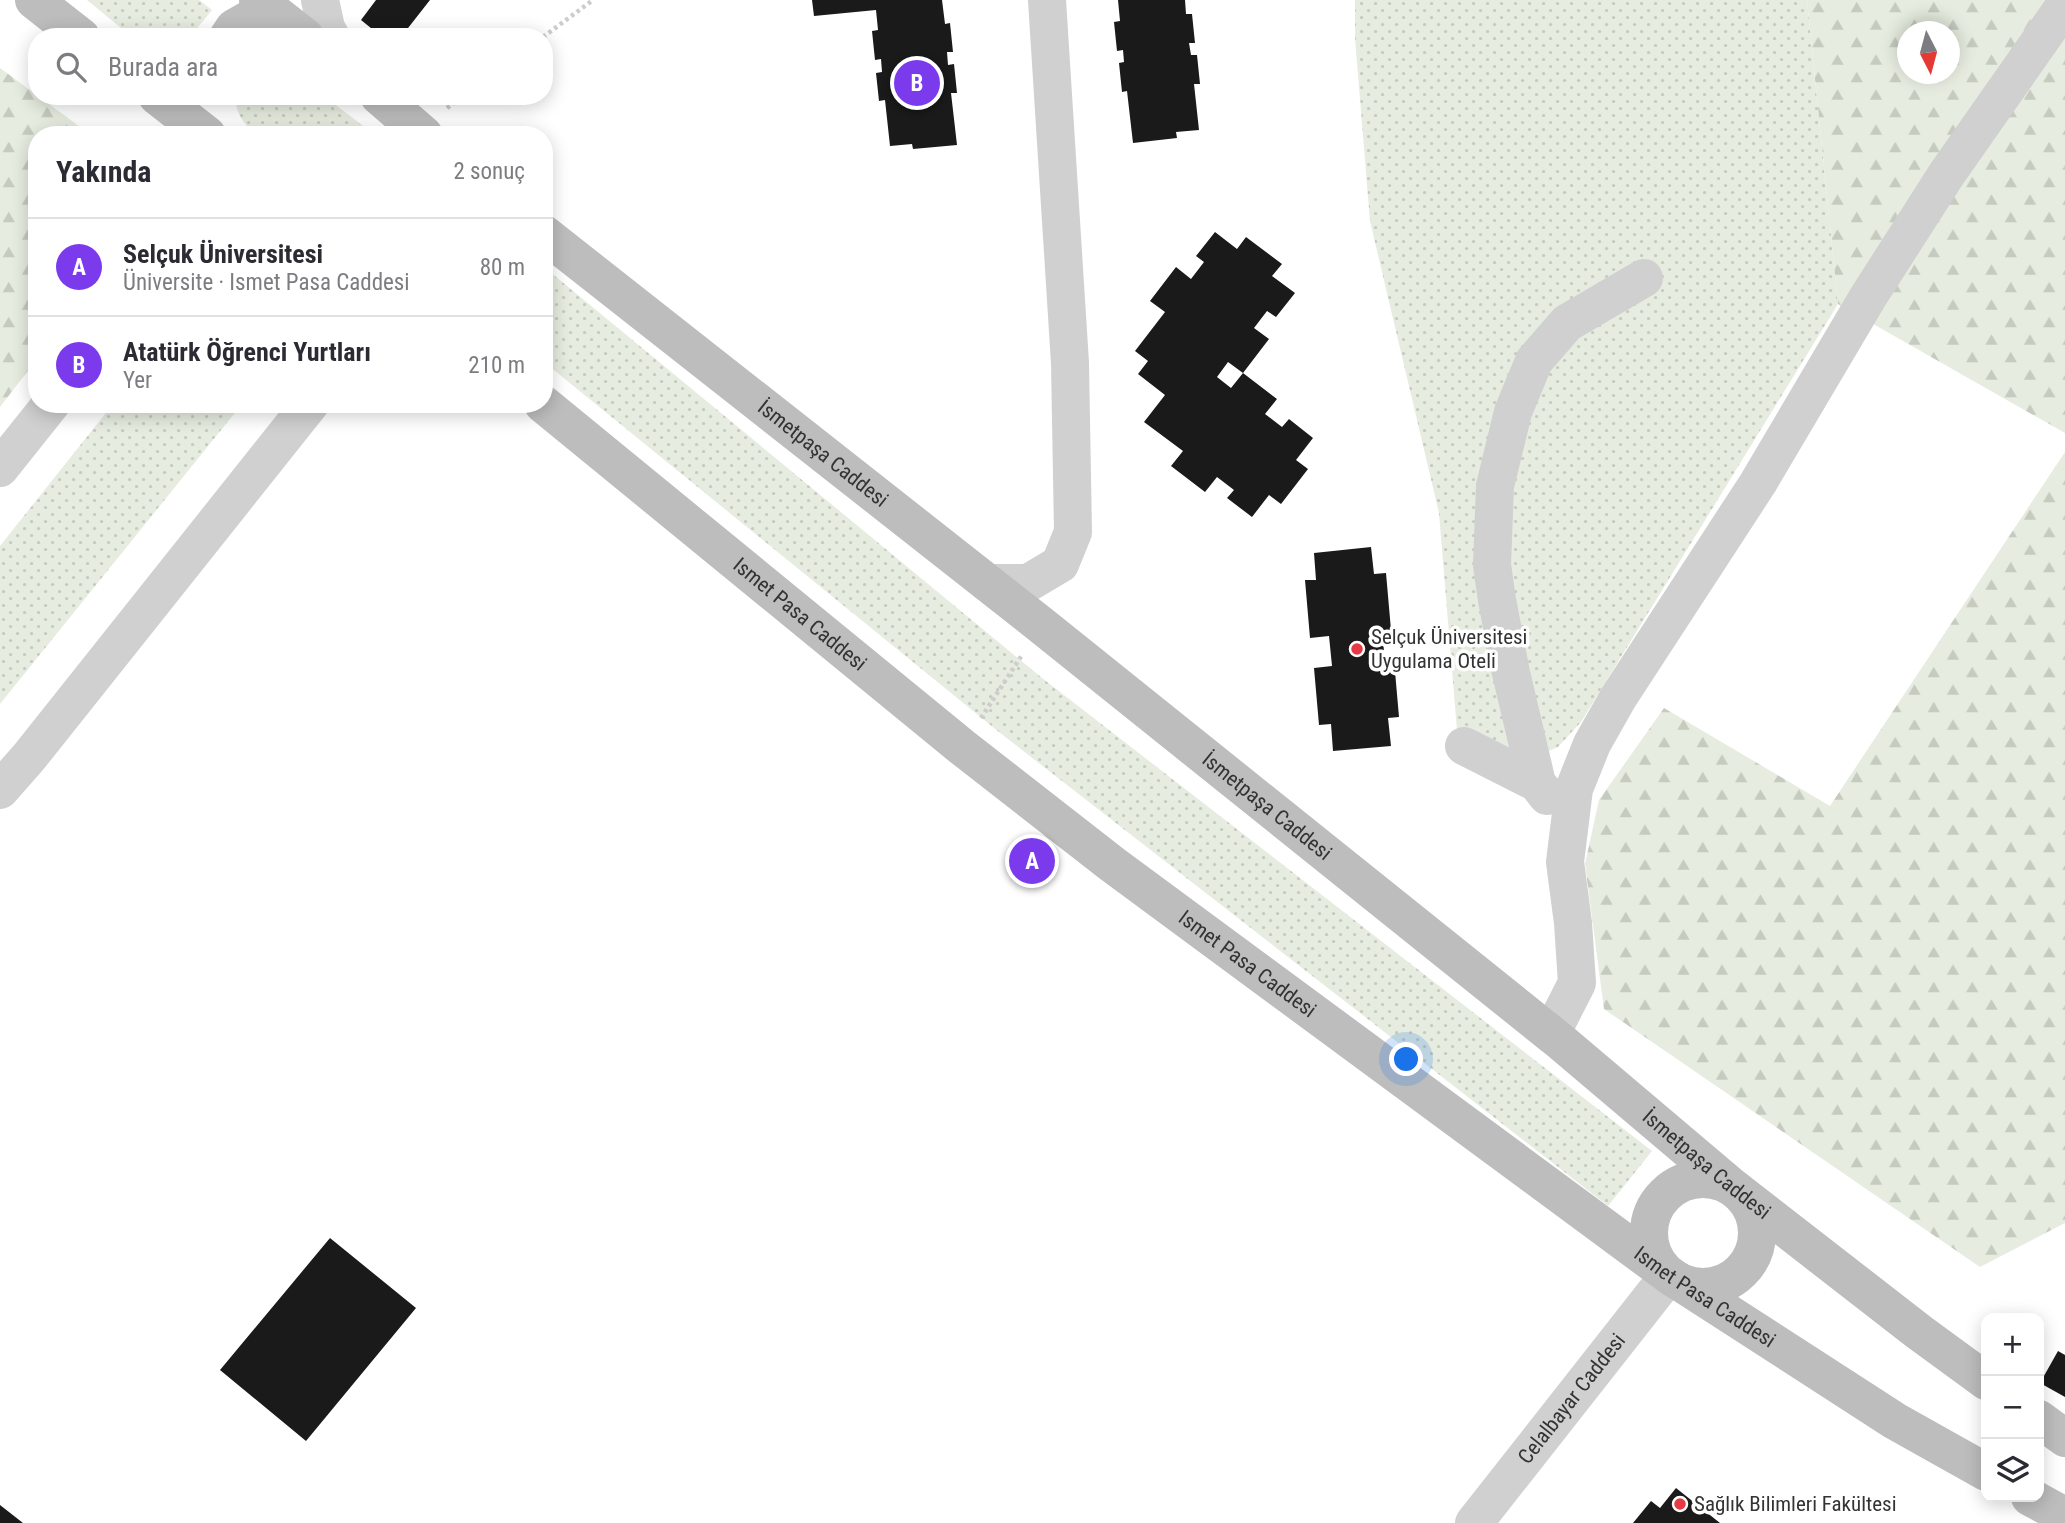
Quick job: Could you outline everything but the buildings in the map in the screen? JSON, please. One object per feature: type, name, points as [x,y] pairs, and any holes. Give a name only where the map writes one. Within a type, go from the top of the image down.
[{"type":"main road","points":[[34,0],[70,28]]},
{"type":"main road","points":[[234,28],[266,3],[295,28]]},
{"type":"main road","points":[[174,105],[205,121]]},
{"type":"main road","points":[[397,105],[434,123]]},
{"type":"main road","name":"İsmetpaşa Caddesi","points":[[553,241],[1041,625],[1551,1034],[1731,1186],[1981,1377]]},
{"type":"main road","name":"Ismet Pasa Caddesi","points":[[553,413],[962,747],[1112,864],[1669,1275],[1895,1421],[1981,1469]]},
{"type":"main road","points":[[1696,1179],[1714,1180],[1731,1186],[1745,1198],[1754,1213],[1756,1248],[1748,1264],[1720,1285],[1702,1287],[1685,1284],[1669,1275],[1657,1262],[1650,1246],[1649,1227],[1654,1210],[1664,1195],[1679,1184],[1696,1179]]},
{"type":"main road","points":[[2044,1423],[2065,1438]]},
{"type":"main road","points":[[2039,1502],[2065,1516]]},
{"type":"street","points":[[320,0],[326,28]]},
{"type":"street","points":[[988,583],[1028,583],[1060,564],[1073,532],[1070,363],[1047,0]]},
{"type":"street","points":[[1551,1034],[1577,983],[1565,862],[1574,789],[1592,744],[1618,698],[1758,483],[1868,297],[1939,186],[2065,5]]},
{"type":"street","points":[[1569,826],[1538,783],[1511,673],[1492,565],[1495,486],[1513,412],[1534,361],[1567,323],[1644,278]]},
{"type":"street","points":[[0,468],[44,413]]},
{"type":"street","points":[[0,790],[303,413]]},
{"type":"street","points":[[1464,746],[1538,783]]},
{"type":"street","name":"Celalbayar Caddesi","points":[[1474,1523],[1669,1275]]},
{"type":"path","points":[[553,30],[593,0]]},
{"type":"path","points":[[434,123],[453,105]]},
{"type":"path","points":[[962,747],[1041,625]]},
{"type":"green space","points":[[87,0],[199,0],[212,10],[197,28],[121,28]]},
{"type":"green space","points":[[1355,0],[1807,0],[1838,304],[1581,722],[1558,747],[1535,757],[1458,742],[1439,513],[1370,221],[1355,38]]},
{"type":"green space","points":[[1807,0],[2065,0],[2065,433],[1838,304]]},
{"type":"green space","points":[[0,68],[28,89],[28,105],[50,105],[79,126],[28,126],[28,371],[0,407]]},
{"type":"green space","points":[[336,105],[363,126],[247,126],[237,107]]},
{"type":"green space","points":[[553,274],[1042,678],[1652,1151],[1608,1206],[999,732],[553,369]]},
{"type":"green space","points":[[106,413],[235,413],[0,704],[0,546]]},
{"type":"green space","points":[[2065,452],[2065,1223],[1980,1267],[1604,1009],[1585,864],[1599,800],[1664,708],[1830,806]]},
{"type":"place","name":"Atatürk Öğrenci Yurtları","points":[[917,83]]},
{"type":"place","name":"Selçuk Üniversitesi Uygulama Oteli","points":[[1357,649]]},
{"type":"place","name":"Selçuk Üniversitesi","points":[[1032,861]]},
{"type":"place","name":"Sağlık Bilimleri Fakültesi","points":[[1680,1504]]}]
